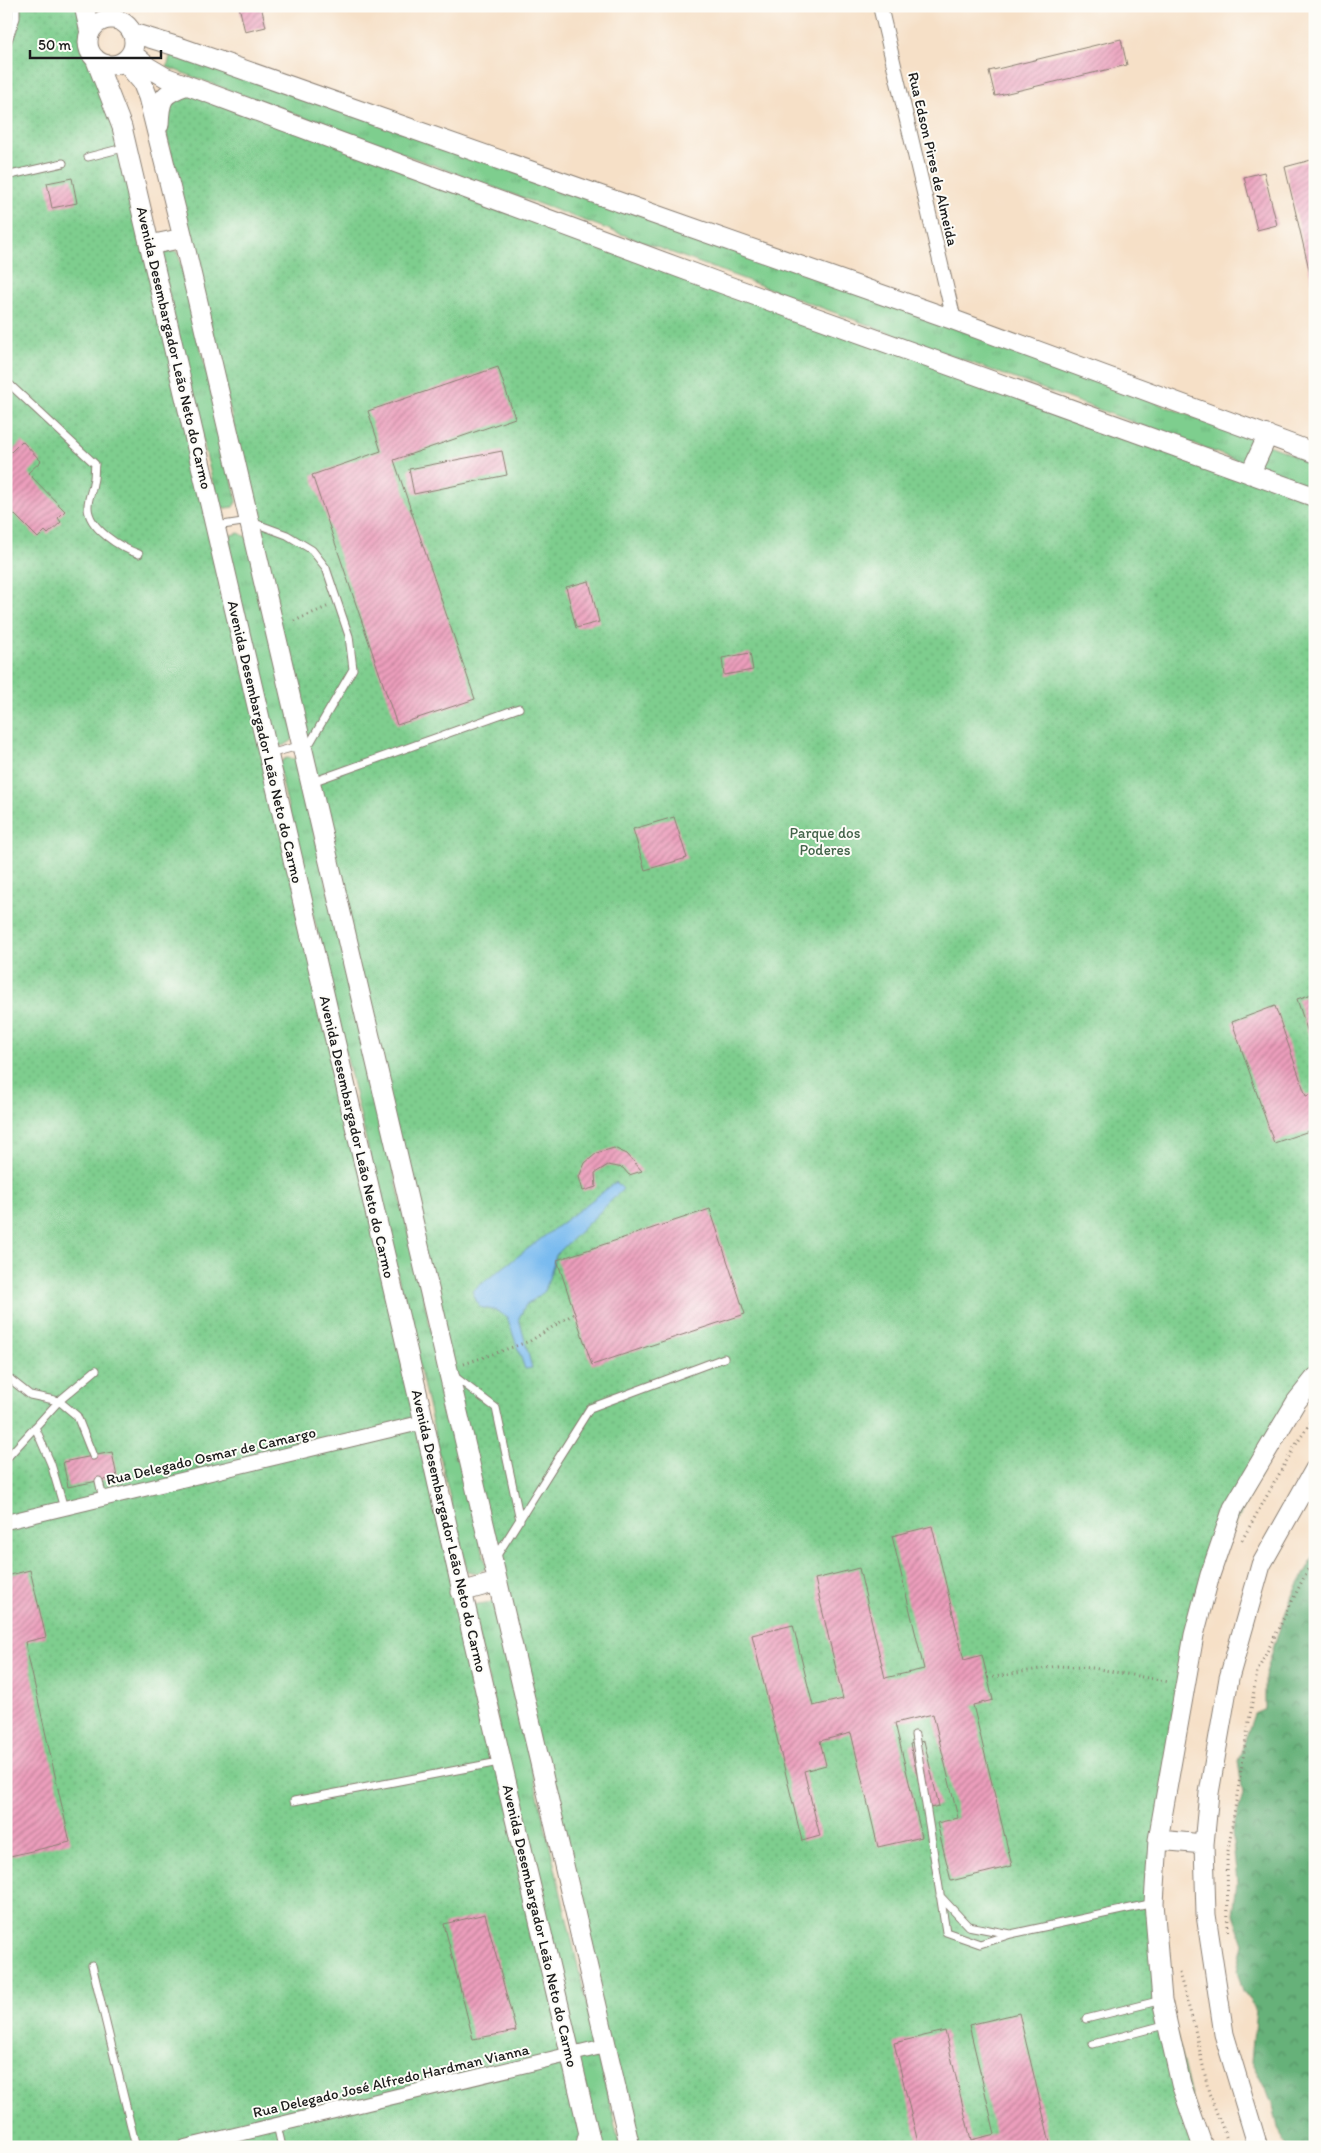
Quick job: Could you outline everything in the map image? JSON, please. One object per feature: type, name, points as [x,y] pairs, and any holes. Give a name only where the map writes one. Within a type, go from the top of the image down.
[{"type":"main road","points":[[84,6],[90,34]]},
{"type":"main road","points":[[123,6],[130,29],[134,43],[128,57],[109,65],[95,58],[90,51],[88,42],[95,26],[102,21],[110,19],[119,20],[130,29],[182,48],[954,320],[1315,453]]},
{"type":"main road","points":[[128,57],[164,77],[713,281],[1315,497]]},
{"type":"main road","points":[[128,57],[148,97],[182,238],[446,1370],[630,2147]]},
{"type":"main road","name":"Avenida Desembargador Leão Neto do Carmo","points":[[95,58],[122,127],[127,147],[424,1422],[461,1592],[592,2147]]},
{"type":"main road","points":[[158,140],[160,106],[169,91],[187,85]]},
{"type":"main road","points":[[150,245],[182,238]]},
{"type":"main road","points":[[1250,474],[1268,435]]},
{"type":"main road","points":[[1203,2147],[1181,2084],[1162,2000],[1154,1903],[1158,1840],[1194,1635],[1210,1575],[1233,1508],[1296,1402],[1315,1378]]},
{"type":"main road","points":[[1258,2147],[1224,2034],[1206,1915],[1204,1844],[1209,1793],[1229,1678],[1261,1565],[1315,1469]]},
{"type":"main road","points":[[461,1592],[497,1582]]},
{"type":"main road","points":[[1158,1840],[1204,1844]]},
{"type":"street","name":"Rua Edson Pires de Almeida","points":[[880,6],[954,320]]},
{"type":"street","name":"Rua Delegado Osmar de Camargo","points":[[6,1522],[424,1422]]},
{"type":"street","name":"Rua Delegado José Alfredo Hardman Vianna","points":[[185,2147],[571,2056],[605,2046]]},
{"type":"lane","points":[[6,46],[16,18],[16,6]]},
{"type":"lane","points":[[88,157],[127,147]]},
{"type":"lane","points":[[6,176],[63,162]]},
{"type":"lane","points":[[6,381],[95,464],[94,482],[88,508],[91,519],[103,533],[124,549],[139,554]]},
{"type":"lane","points":[[215,526],[249,521],[287,535],[312,550],[326,568],[336,603],[349,636],[353,669],[310,743],[268,754]]},
{"type":"lane","points":[[309,783],[520,708]]},
{"type":"lane","points":[[492,1564],[590,1408],[724,1358]]},
{"type":"lane","points":[[6,1459],[59,1401],[96,1370]]},
{"type":"lane","points":[[446,1370],[496,1408],[520,1520]]},
{"type":"lane","points":[[6,1379],[10,1379],[30,1395],[59,1401],[77,1416],[93,1456]]},
{"type":"lane","points":[[35,1427],[51,1464],[64,1508]]},
{"type":"lane","points":[[99,1481],[103,1499]]},
{"type":"lane","points":[[915,1736],[946,1932],[980,1944],[1011,1934],[1154,1903]]},
{"type":"lane","points":[[294,1801],[502,1761]]},
{"type":"lane","points":[[939,1896],[968,1926],[1011,1934]]},
{"type":"lane","points":[[92,1965],[136,2147]]},
{"type":"lane","points":[[1086,2019],[1162,2000]]},
{"type":"lane","points":[[1093,2044],[1168,2024]]},
{"type":"lane","points":[[579,2147],[586,2121]]},
{"type":"lane","points":[[277,2125],[282,2147]]},
{"type":"path","points":[[294,620],[336,603]]},
{"type":"path","points":[[446,1370],[530,1341],[575,1313]]},
{"type":"path","points":[[1239,1545],[1249,1531],[1295,1446],[1315,1416]]},
{"type":"path","points":[[1228,1934],[1227,1857],[1257,1672],[1315,1555]]},
{"type":"path","points":[[988,1678],[1056,1666],[1093,1668],[1186,1685]]},
{"type":"path","points":[[1178,1970],[1194,2025],[1209,2093],[1230,2147]]},
{"type":"green space","points":[[6,6],[84,6],[90,33],[88,42],[90,51],[122,127],[592,2147],[6,2147]]},
{"type":"green space","points":[[172,50],[949,324],[1315,463],[1315,489],[167,67]]},
{"type":"green space","name":"Parque dos Poderes","points":[[187,85],[1315,497],[1315,1378],[1296,1402],[1210,1575],[1158,1840],[1157,1954],[1203,2147],[630,2147],[160,106]]},
{"type":"green space","points":[[169,251],[178,252],[237,501],[233,507],[225,508],[218,505],[160,256]]},
{"type":"green space","points":[[239,533],[248,538],[295,737],[287,744],[281,746],[271,745],[227,542],[231,535]]},
{"type":"green space","points":[[286,758],[297,759],[487,1568],[477,1573],[467,1571],[278,764]]},
{"type":"green space","points":[[1315,1554],[1315,2147],[1288,2147],[1278,2129],[1273,2104],[1251,2061],[1256,2009],[1243,1992],[1237,1971],[1243,1944],[1233,1915],[1237,1882],[1232,1832],[1243,1795],[1238,1761],[1254,1714],[1265,1709],[1265,1676],[1277,1636],[1290,1601]]},
{"type":"green space","points":[[493,1602],[620,2147],[597,2147],[471,1605]]},
{"type":"water","points":[[616,1182],[623,1189],[556,1255],[545,1291],[525,1306],[519,1318],[532,1368],[525,1369],[507,1317],[497,1311],[479,1307],[472,1291]]},
{"type":"building","points":[[239,6],[261,6],[266,27],[245,32]]},
{"type":"building","points":[[1121,39],[1127,65],[995,96],[989,71]]},
{"type":"building","points":[[1315,159],[1315,282],[1312,282],[1285,167]]},
{"type":"building","points":[[1264,172],[1277,225],[1257,230],[1244,177]]},
{"type":"building","points":[[72,178],[77,203],[52,208],[47,183]]},
{"type":"building","points":[[498,367],[515,418],[394,460],[475,699],[397,725],[312,475],[381,451],[368,411]]},
{"type":"building","points":[[22,441],[41,461],[28,473],[65,511],[58,518],[61,522],[48,534],[45,531],[38,538],[6,506],[6,451],[9,454]]},
{"type":"building","points":[[502,451],[507,475],[414,494],[409,469]]},
{"type":"building","points":[[589,581],[599,622],[576,628],[566,587]]},
{"type":"building","points":[[750,653],[753,670],[724,675],[722,658]]},
{"type":"building","points":[[674,817],[687,858],[645,870],[633,829]]},
{"type":"building","points":[[1315,993],[1315,1051],[1314,1051],[1297,999]]},
{"type":"building","points":[[1275,1006],[1306,1096],[1315,1093],[1315,1129],[1274,1143],[1232,1022]]},
{"type":"building","points":[[614,1148],[627,1154],[642,1171],[629,1175],[623,1168],[608,1165],[595,1173],[596,1187],[583,1191],[579,1177],[585,1163],[597,1153]]},
{"type":"building","points":[[710,1209],[745,1314],[592,1365],[557,1260]]},
{"type":"building","points":[[112,1452],[117,1477],[68,1487],[63,1462]]},
{"type":"building","points":[[932,1526],[964,1660],[982,1655],[993,1700],[973,1705],[1012,1866],[951,1881],[937,1823],[958,1818],[933,1714],[895,1723],[922,1837],[878,1847],[851,1733],[820,1741],[826,1765],[804,1771],[820,1836],[802,1841],[752,1635],[793,1625],[813,1706],[843,1699],[815,1579],[859,1568],[885,1678],[924,1669],[892,1536]]},
{"type":"building","points":[[30,1570],[46,1637],[25,1642],[70,1842],[6,1857],[6,1576]]},
{"type":"building","points":[[924,1741],[939,1806],[925,1809],[910,1744]]},
{"type":"building","points":[[485,1914],[516,2031],[473,2039],[444,1924]]},
{"type":"building","points":[[1019,2013],[1051,2147],[919,2147],[894,2043],[945,2031],[971,2140],[995,2134],[969,2025]]}]
